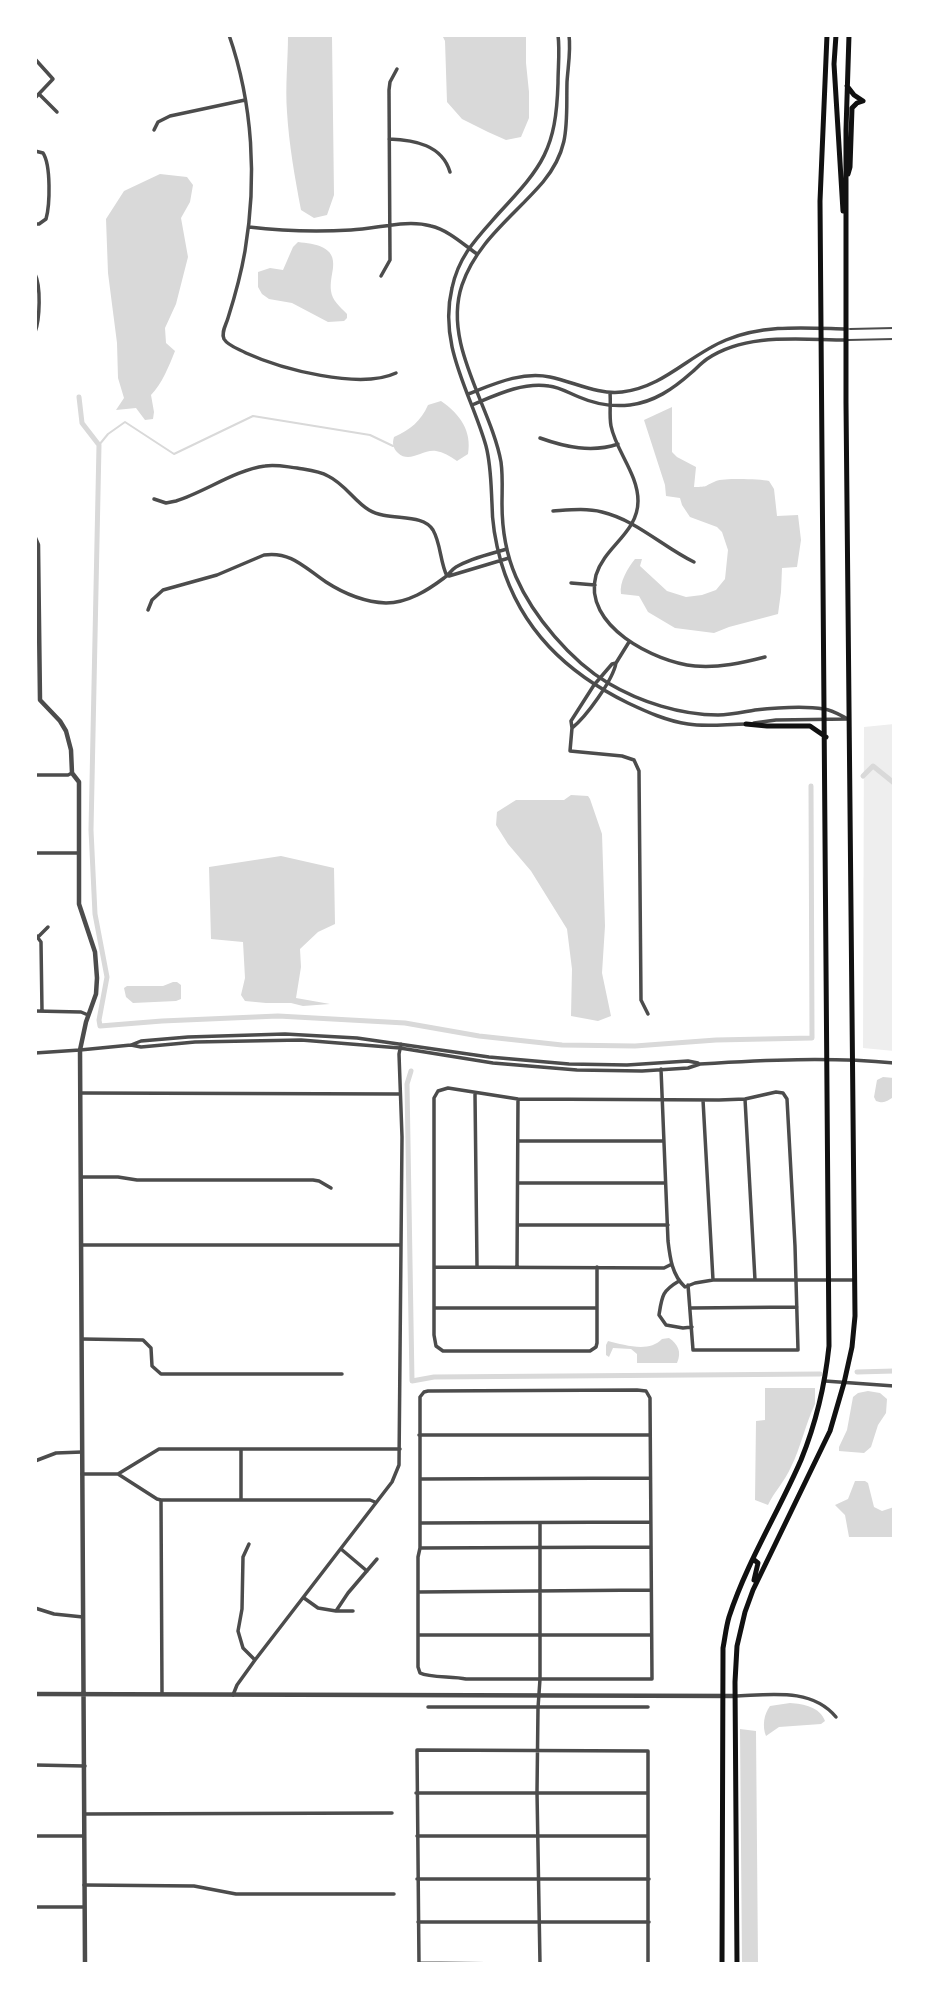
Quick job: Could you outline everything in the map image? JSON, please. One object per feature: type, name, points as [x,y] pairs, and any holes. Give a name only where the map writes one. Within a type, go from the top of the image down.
[{"type":"main road","points":[[722,1964],[723,1648],[728,1620],[753,1559],[800,1461],[820,1403],[830,1346],[821,328],[821,151],[827,35]]},
{"type":"main road","points":[[836,35],[834,64],[842,202],[846,224]]},
{"type":"main road","points":[[737,1964],[734,1696],[737,1646],[753,1590],[830,1431],[845,1383],[855,1316],[845,180],[849,35]]},
{"type":"main road","points":[[845,180],[850,167],[852,108],[863,101],[847,86]]},
{"type":"main road","points":[[746,723],[810,726],[826,737]]},
{"type":"main road","points":[[753,1559],[758,1563],[758,1567],[753,1590]]},
{"type":"street","points":[[229,35],[245,100],[252,184],[249,227],[239,282],[223,334],[227,343],[264,360],[314,374],[383,378],[396,373]]},
{"type":"street","points":[[558,35],[557,107],[555,129],[548,149],[534,174],[468,247],[454,278],[448,329],[488,458],[498,552],[514,595],[541,638],[563,662],[602,690],[654,714],[686,724],[705,726],[776,720],[850,719]]},
{"type":"street","points":[[569,35],[568,119],[561,152],[543,181],[477,254],[461,287],[458,315],[463,352],[501,463],[507,549],[516,577],[553,635],[577,659],[608,683],[663,706],[706,715],[769,709],[825,709],[850,719]]},
{"type":"street","points":[[35,59],[53,79],[35,99]]},
{"type":"street","points":[[381,276],[390,260],[389,89],[397,69]]},
{"type":"street","points":[[39,94],[57,112]]},
{"type":"street","points":[[154,130],[158,122],[170,116],[245,100]]},
{"type":"street","points":[[389,139],[411,141],[432,149],[444,157],[450,172]]},
{"type":"street","points":[[35,151],[43,153],[47,160],[48,186],[46,219],[35,224]]},
{"type":"street","points":[[249,227],[326,231],[413,224],[432,226],[449,234],[477,254]]},
{"type":"street","points":[[35,274],[38,284],[38,325],[35,332]]},
{"type":"street","points":[[468,394],[519,376],[530,375],[551,377],[610,393],[642,389],[727,339],[764,329],[847,329]]},
{"type":"street","points":[[472,405],[513,389],[542,386],[563,390],[596,403],[633,405],[674,388],[706,359],[730,348],[762,340],[847,340]]},
{"type":"street","points":[[610,393],[612,427],[637,492],[638,506],[627,533],[613,546],[595,578],[596,597],[604,617],[629,642],[668,660],[693,666],[728,665],[765,657]]},
{"type":"street","points":[[540,438],[564,446],[596,449],[618,444]]},
{"type":"street","points":[[154,499],[166,503],[176,501],[265,466],[318,472],[336,480],[372,512],[393,518],[418,519],[427,524],[435,534],[447,576]]},
{"type":"street","points":[[553,511],[580,509],[602,512],[622,519],[676,554],[694,562]]},
{"type":"street","points":[[35,538],[38,545],[38,701],[64,726],[69,737],[72,773],[79,782],[79,904],[97,970],[96,994],[80,1050],[85,1964]]},
{"type":"street","points":[[447,576],[454,568],[469,561],[507,549]]},
{"type":"street","points":[[148,610],[152,600],[163,590],[207,578],[272,554],[295,559],[325,581],[349,594],[385,603],[410,598],[447,576],[509,558]]},
{"type":"street","points":[[469,561],[473,570]]},
{"type":"street","points":[[571,583],[595,585]]},
{"type":"street","points":[[572,728],[586,716],[608,683],[629,642]]},
{"type":"street","points":[[616,663],[612,664],[594,685],[570,721],[570,751],[622,756],[634,760],[639,771],[641,1000],[648,1014]]},
{"type":"street","points":[[582,704],[590,709]]},
{"type":"street","points":[[35,775],[72,773]]},
{"type":"street","points":[[35,853],[79,853]]},
{"type":"street","points":[[42,1011],[42,947],[37,935],[48,927]]},
{"type":"street","points":[[35,1011],[81,1012],[88,1015]]},
{"type":"street","points":[[35,1053],[131,1045],[141,1047],[195,1042],[289,1040],[401,1046],[569,1064],[628,1065],[688,1061],[700,1064]]},
{"type":"street","points":[[401,1046],[493,1063],[615,1071],[793,1059],[894,1063]]},
{"type":"street","points":[[233,1695],[255,1660],[398,1471],[402,1245],[402,1137],[399,1094],[401,1046]]},
{"type":"street","points":[[661,1069],[668,1225],[672,1264],[679,1281],[685,1287],[713,1280],[855,1280]]},
{"type":"street","points":[[597,1267],[596,1347],[590,1351],[443,1351],[436,1346],[434,1098],[438,1091],[443,1088],[518,1098],[662,1100],[745,1098],[780,1092],[786,1095],[798,1350],[693,1349],[688,1285]]},
{"type":"street","points":[[81,1093],[399,1094]]},
{"type":"street","points":[[475,1093],[477,1266]]},
{"type":"street","points":[[517,1267],[518,1098]]},
{"type":"street","points":[[745,1098],[755,1280]]},
{"type":"street","points":[[703,1100],[713,1280]]},
{"type":"street","points":[[518,1141],[663,1141]]},
{"type":"street","points":[[81,1177],[137,1180],[313,1180],[331,1188]]},
{"type":"street","points":[[518,1183],[665,1183]]},
{"type":"street","points":[[518,1225],[668,1225]]},
{"type":"street","points":[[81,1245],[402,1245]]},
{"type":"street","points":[[434,1267],[664,1268],[672,1264]]},
{"type":"street","points":[[679,1281],[663,1294],[659,1315],[666,1325],[692,1327]]},
{"type":"street","points":[[691,1308],[797,1307]]},
{"type":"street","points":[[434,1308],[597,1308]]},
{"type":"street","points":[[82,1339],[143,1340],[151,1348],[152,1366],[161,1374],[342,1374]]},
{"type":"street","points":[[825,1381],[894,1386]]},
{"type":"street","points":[[644,1390],[648,1393],[651,1679],[467,1679],[425,1676],[420,1673],[419,1435],[420,1397],[428,1391],[644,1390]]},
{"type":"street","points":[[419,1435],[650,1435]]},
{"type":"street","points":[[82,1474],[118,1474],[159,1449],[400,1449]]},
{"type":"street","points":[[241,1449],[241,1500]]},
{"type":"street","points":[[35,1461],[56,1453],[82,1452]]},
{"type":"street","points":[[118,1474],[162,1500],[376,1502]]},
{"type":"street","points":[[420,1479],[650,1478]]},
{"type":"street","points":[[162,1500],[162,1693]]},
{"type":"street","points":[[420,1523],[650,1522]]},
{"type":"street","points":[[540,1523],[537,1750],[540,1964]]},
{"type":"street","points":[[249,1544],[243,1557],[242,1609],[238,1631],[243,1648],[255,1660]]},
{"type":"street","points":[[419,1548],[650,1547]]},
{"type":"street","points":[[341,1549],[367,1570]]},
{"type":"street","points":[[336,1611],[377,1559]]},
{"type":"street","points":[[418,1592],[651,1590]]},
{"type":"street","points":[[303,1598],[318,1608],[354,1611]]},
{"type":"street","points":[[35,1608],[54,1614],[83,1617]]},
{"type":"street","points":[[418,1635],[651,1634]]},
{"type":"street","points":[[35,1694],[800,1695],[827,1707],[836,1717]]},
{"type":"street","points":[[428,1707],[648,1707]]},
{"type":"street","points":[[507,1964],[419,1964],[417,1750],[648,1751],[648,1964]]},
{"type":"street","points":[[35,1765],[85,1766]]},
{"type":"street","points":[[416,1793],[648,1793]]},
{"type":"street","points":[[84,1814],[392,1813]]},
{"type":"street","points":[[35,1836],[84,1836]]},
{"type":"street","points":[[417,1836],[648,1836]]},
{"type":"street","points":[[417,1879],[649,1879]]},
{"type":"street","points":[[84,1885],[194,1886],[236,1894],[394,1894]]},
{"type":"street","points":[[35,1907],[84,1907]]},
{"type":"street","points":[[418,1923],[649,1922]]},
{"type":"lane","points":[[847,329],[894,328]]},
{"type":"lane","points":[[847,340],[894,339]]},
{"type":"shaded area","points":[[288,35],[334,35],[334,195],[327,215],[314,218],[301,210],[291,149],[286,102]]},
{"type":"shaded area","points":[[442,35],[526,35],[529,118],[521,137],[506,140],[488,132],[462,119],[447,102],[445,41]]},
{"type":"shaded area","points":[[160,174],[187,177],[193,185],[190,202],[181,218],[188,257],[176,304],[165,328],[166,343],[175,351],[162,380],[151,395],[153,419],[145,420],[136,408],[116,410],[124,398],[118,378],[106,219],[124,191]]},
{"type":"shaded area","points":[[298,242],[323,247],[331,255],[331,291],[347,314],[344,321],[328,322],[292,303],[269,299],[262,294],[258,287],[258,272],[270,268],[283,270]]},
{"type":"shaded area","points":[[441,401],[463,424],[468,438],[468,454],[457,461],[436,451],[412,457],[398,453],[393,446],[394,437],[414,424],[428,405]]},
{"type":"shaded area","points":[[672,407],[672,452],[696,467],[694,487],[726,479],[769,481],[774,489],[777,516],[798,515],[801,540],[797,567],[782,568],[778,614],[714,633],[675,628],[648,612],[639,596],[621,594],[623,580],[635,559],[642,559],[640,566],[667,591],[686,597],[716,590],[725,579],[728,550],[722,532],[717,527],[690,517],[680,498],[666,496],[644,420]]},
{"type":"shaded area","points":[[894,724],[894,1051],[863,1048],[864,727]]},
{"type":"shaded area","points":[[571,795],[588,796],[602,834],[605,926],[602,973],[611,1016],[598,1021],[571,1016],[572,969],[567,929],[531,871],[496,825],[497,812],[516,800],[564,800]]},
{"type":"shaded area","points":[[281,856],[334,868],[335,924],[318,932],[300,949],[301,967],[296,998],[330,1004],[303,1006],[245,1001],[241,995],[245,978],[243,942],[211,939],[209,867]]},
{"type":"shaded area","points":[[173,982],[181,985],[181,999],[176,1001],[133,1003],[126,997],[124,988],[163,986]]},
{"type":"shaded area","points":[[883,1077],[894,1078],[894,1097],[881,1102],[874,1097],[877,1080]]},
{"type":"shaded area","points":[[669,1338],[678,1349],[677,1363],[637,1363],[637,1354],[631,1349],[613,1348],[609,1357],[606,1355],[608,1341],[644,1347]]},
{"type":"shaded area","points":[[765,1388],[815,1388],[815,1404],[794,1459],[768,1505],[755,1500],[756,1421],[765,1420]]},
{"type":"shaded area","points":[[868,1391],[880,1393],[887,1399],[886,1413],[878,1425],[871,1447],[864,1453],[839,1451],[847,1430],[853,1397]]},
{"type":"shaded area","points":[[855,1481],[868,1483],[874,1507],[882,1511],[894,1507],[894,1537],[849,1537],[845,1515],[835,1505],[848,1499]]},
{"type":"shaded area","points":[[790,1703],[815,1709],[825,1721],[821,1724],[779,1727],[766,1736],[764,1720],[770,1706]]},
{"type":"shaded area","points":[[740,1729],[756,1731],[758,1964],[742,1964]]},
{"type":"waterway","points":[[79,397],[82,423],[99,445],[91,830],[95,914],[107,977],[100,1026],[278,1016],[405,1023],[479,1036],[562,1045],[635,1046],[716,1040],[812,1038],[811,786]]},
{"type":"waterway","points":[[99,445],[108,434],[125,422],[174,454],[253,416],[370,435],[393,446]]},
{"type":"waterway","points":[[863,776],[873,766],[894,783]]},
{"type":"waterway","points":[[411,1071],[407,1084],[412,1381],[434,1377],[820,1374]]},
{"type":"waterway","points":[[857,1372],[894,1371]]}]
